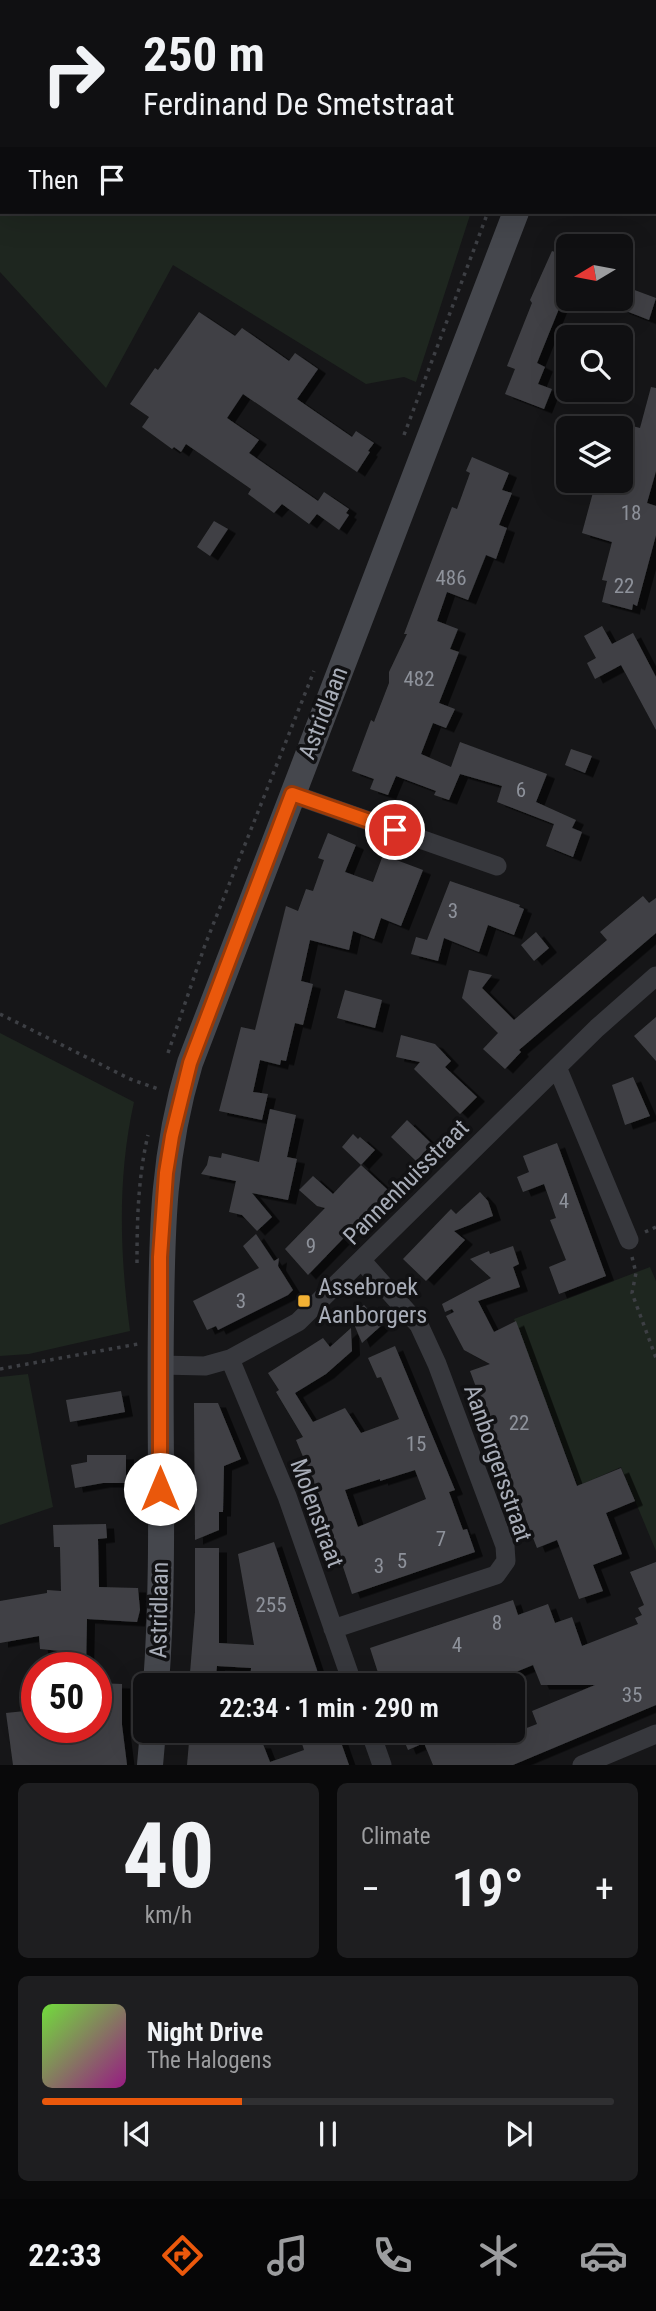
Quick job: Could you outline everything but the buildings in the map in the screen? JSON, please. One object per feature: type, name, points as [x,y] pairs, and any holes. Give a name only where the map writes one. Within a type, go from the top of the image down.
[{"type":"main road","name":"Astridlaan","points":[[156,1673],[160,1539],[160,1257],[166,1173],[180,1096],[292,794],[515,214]]},
{"type":"main road","points":[[150,1765],[152,1743]]},
{"type":"street","points":[[292,794],[497,866]]},
{"type":"street","name":"Pannenhuisstraat","points":[[160,1352],[205,1366],[230,1359],[298,1322],[597,1028],[656,976]]},
{"type":"street","points":[[557,1068],[629,1240]]},
{"type":"street","name":"Aanborgersstraat","points":[[333,1629],[496,1575],[506,1561],[505,1546],[437,1364],[419,1325],[362,1261]]},
{"type":"street","name":"Molenstraat","points":[[230,1359],[287,1496],[349,1673]]},
{"type":"street","points":[[582,1765],[656,1734]]},
{"type":"street","points":[[374,1743],[382,1765]]},
{"type":"path","points":[[0,1014],[130,1079],[180,1096]]},
{"type":"path","points":[[629,1240],[636,1272],[632,1293],[656,1358]]},
{"type":"path","points":[[0,1369],[160,1352]]},
{"type":"shaded area","points":[[0,214],[470,214],[416,382],[404,377],[366,384],[173,265],[106,388],[0,272]]},
{"type":"shaded area","points":[[0,1033],[134,1102],[125,1159],[122,1216],[130,1331],[29,1354],[0,1356]]},
{"type":"shaded area","points":[[650,1267],[656,1281],[656,1551],[621,1467],[578,1486],[514,1319]]},
{"type":"shaded area","points":[[28,1374],[53,1507],[0,1525],[0,1377]]},
{"type":"place","name":"Assebroek Aanborgers","points":[[304,1301]]},
{"type":"route","points":[[160,1489],[162,1228],[172,1136],[190,1063],[292,794],[395,830]]}]
